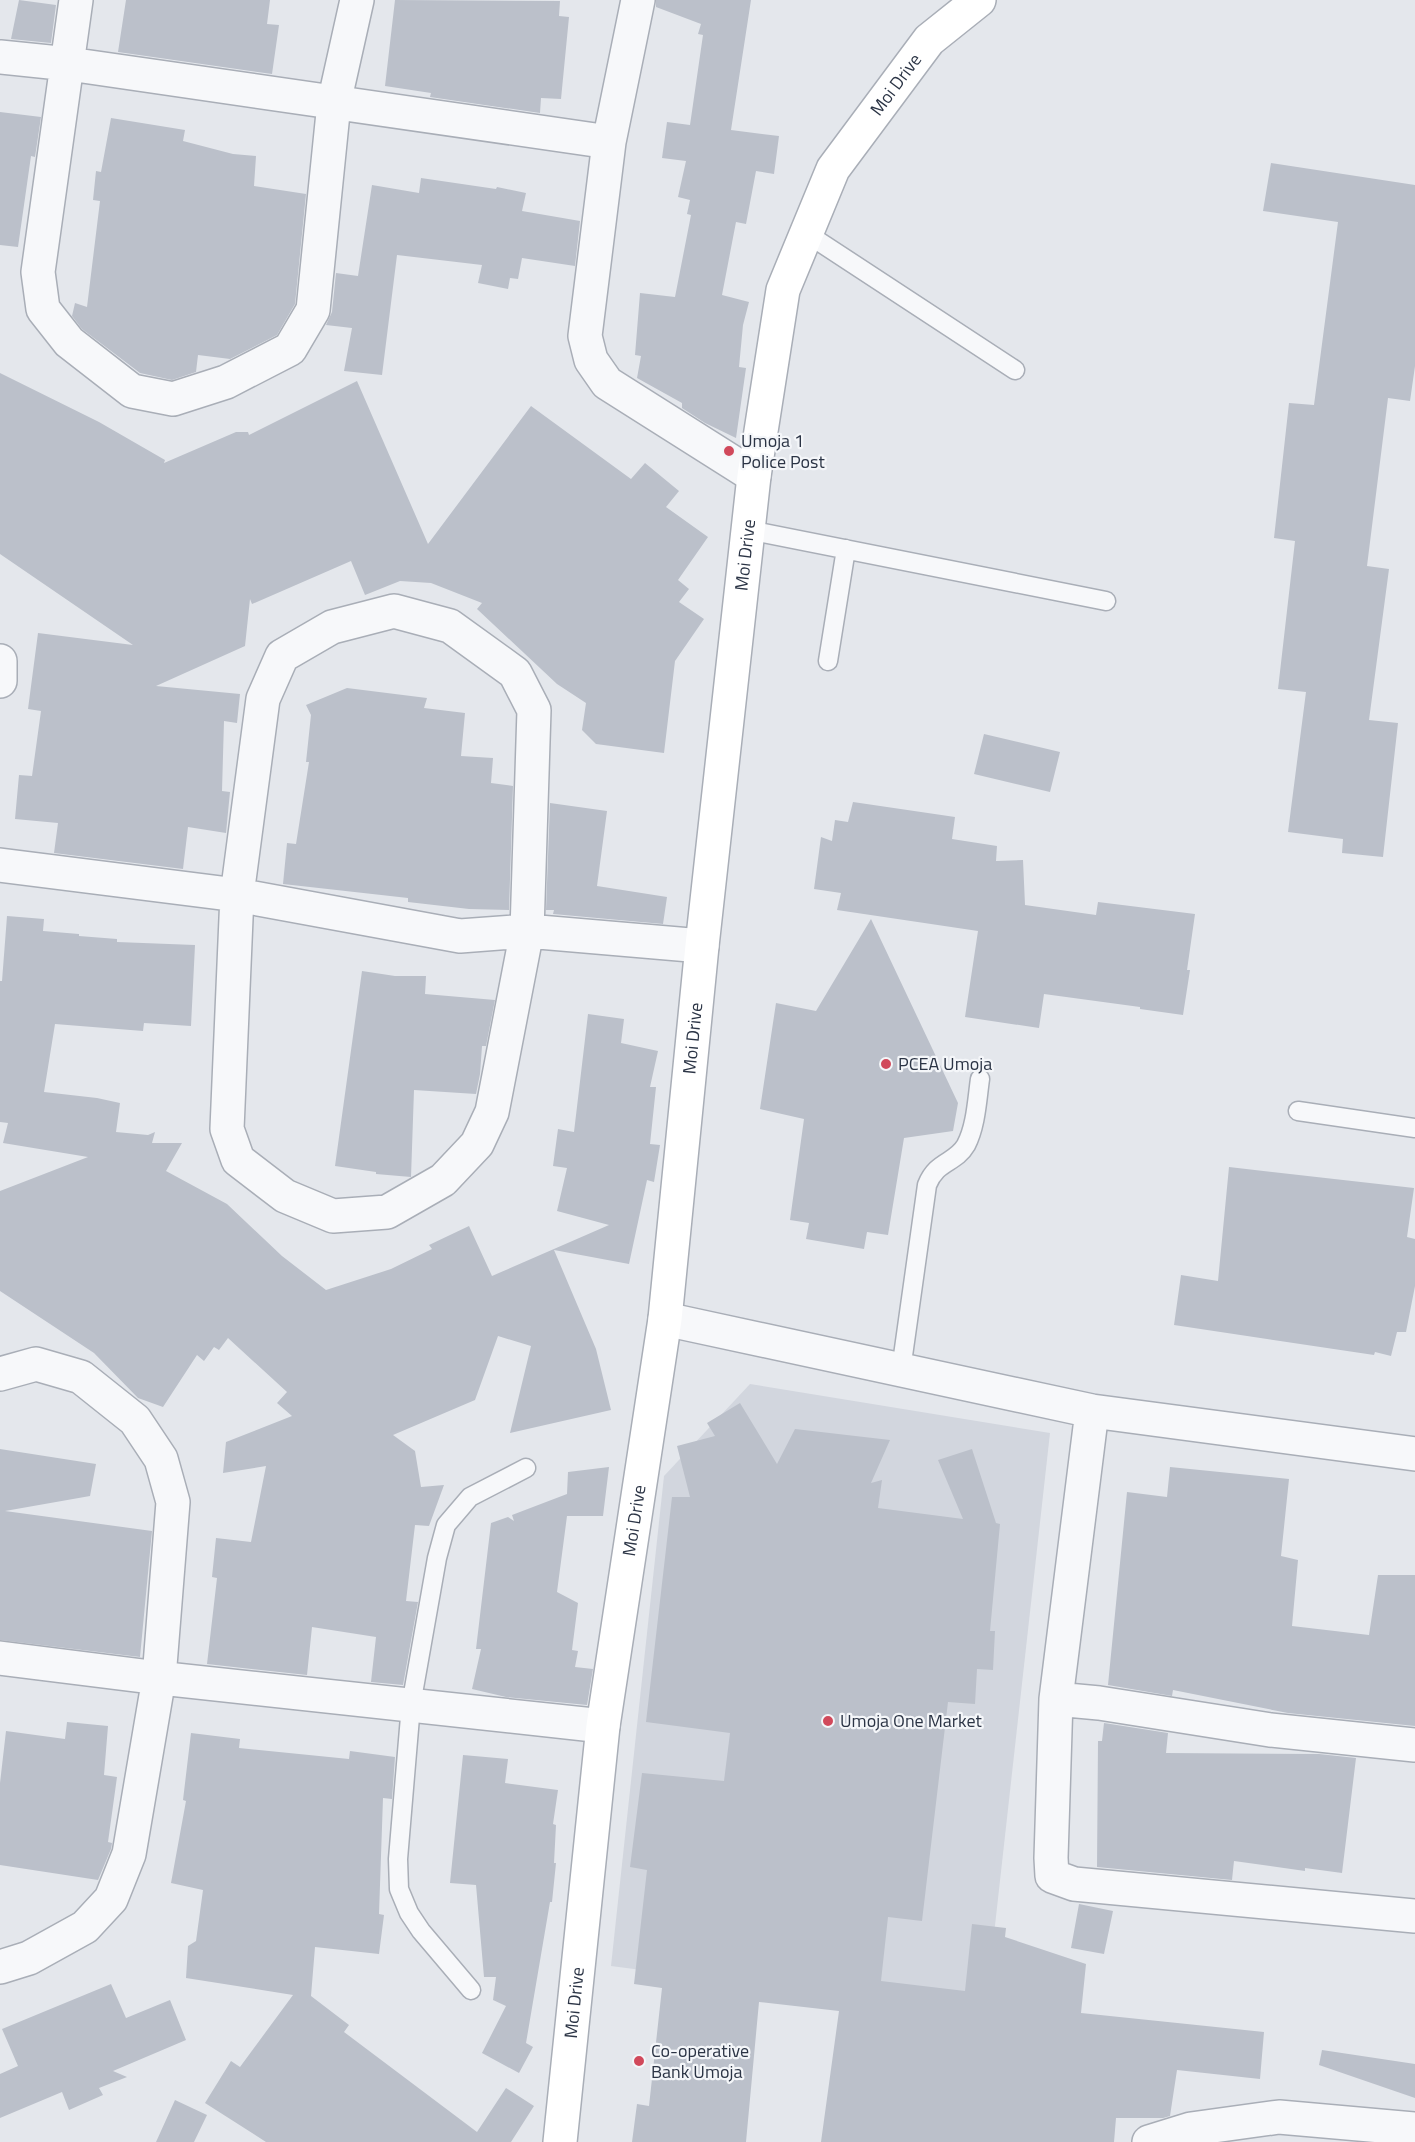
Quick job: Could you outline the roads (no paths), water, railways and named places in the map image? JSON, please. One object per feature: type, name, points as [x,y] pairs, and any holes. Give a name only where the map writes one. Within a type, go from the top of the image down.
[{"type":"street","points":[[76,0],[69,64],[38,272],[44,309],[69,342],[132,391],[173,399],[226,382],[290,349],[313,310],[334,103],[357,0]]},
{"type":"street","points":[[638,0],[609,142],[585,336],[591,360],[606,383],[754,476]]},
{"type":"street","name":"Moi Drive","points":[[560,2142],[603,1726],[665,1319],[702,946],[754,476],[783,290],[833,169],[929,40],[979,0]]},
{"type":"street","points":[[0,57],[69,64],[609,142]]},
{"type":"street","points":[[394,611],[450,626],[515,673],[534,710],[527,932],[492,1112],[477,1144],[443,1180],[387,1212],[333,1216],[285,1196],[238,1160],[227,1129],[237,895],[263,699],[282,656],[332,627],[394,611]]},
{"type":"street","points":[[0,661],[0,681]]},
{"type":"street","points":[[0,865],[237,895],[460,936],[527,932],[702,946]]},
{"type":"street","points":[[665,1319],[1092,1411],[1415,1454]]},
{"type":"street","points":[[0,1374],[36,1364],[81,1377],[135,1420],[161,1459],[173,1502],[159,1678],[129,1854],[111,1899],[85,1927],[30,1958],[0,1967]]},
{"type":"street","points":[[1092,1411],[1056,1700],[1052,1876],[1074,1884],[1415,1916]]},
{"type":"street","points":[[0,1658],[159,1678],[603,1726]]},
{"type":"street","points":[[1056,1700],[1099,1703],[1270,1730],[1415,1745]]},
{"type":"street","points":[[1149,2142],[1191,2129],[1279,2117],[1415,2129]]},
{"type":"lane","points":[[806,233],[1015,370]]},
{"type":"lane","points":[[748,530],[1106,601]]},
{"type":"lane","points":[[828,662],[846,549]]},
{"type":"lane","points":[[901,1370],[927,1185],[931,1175],[938,1167],[955,1157],[965,1146],[971,1131],[980,1079]]},
{"type":"lane","points":[[1298,1111],[1415,1128]]},
{"type":"lane","points":[[471,1990],[421,1931],[409,1913],[399,1889],[398,1859],[411,1705],[437,1558],[446,1525],[470,1497],[526,1468]]},
{"type":"place","name":"Umoja 1 Police Post","points":[[729,451]]},
{"type":"place","name":"PCEA Umoja","points":[[886,1064]]},
{"type":"place","name":"Umoja One Market","points":[[828,1721]]},
{"type":"place","name":"Co-operative Bank Umoja","points":[[639,2061]]}]
